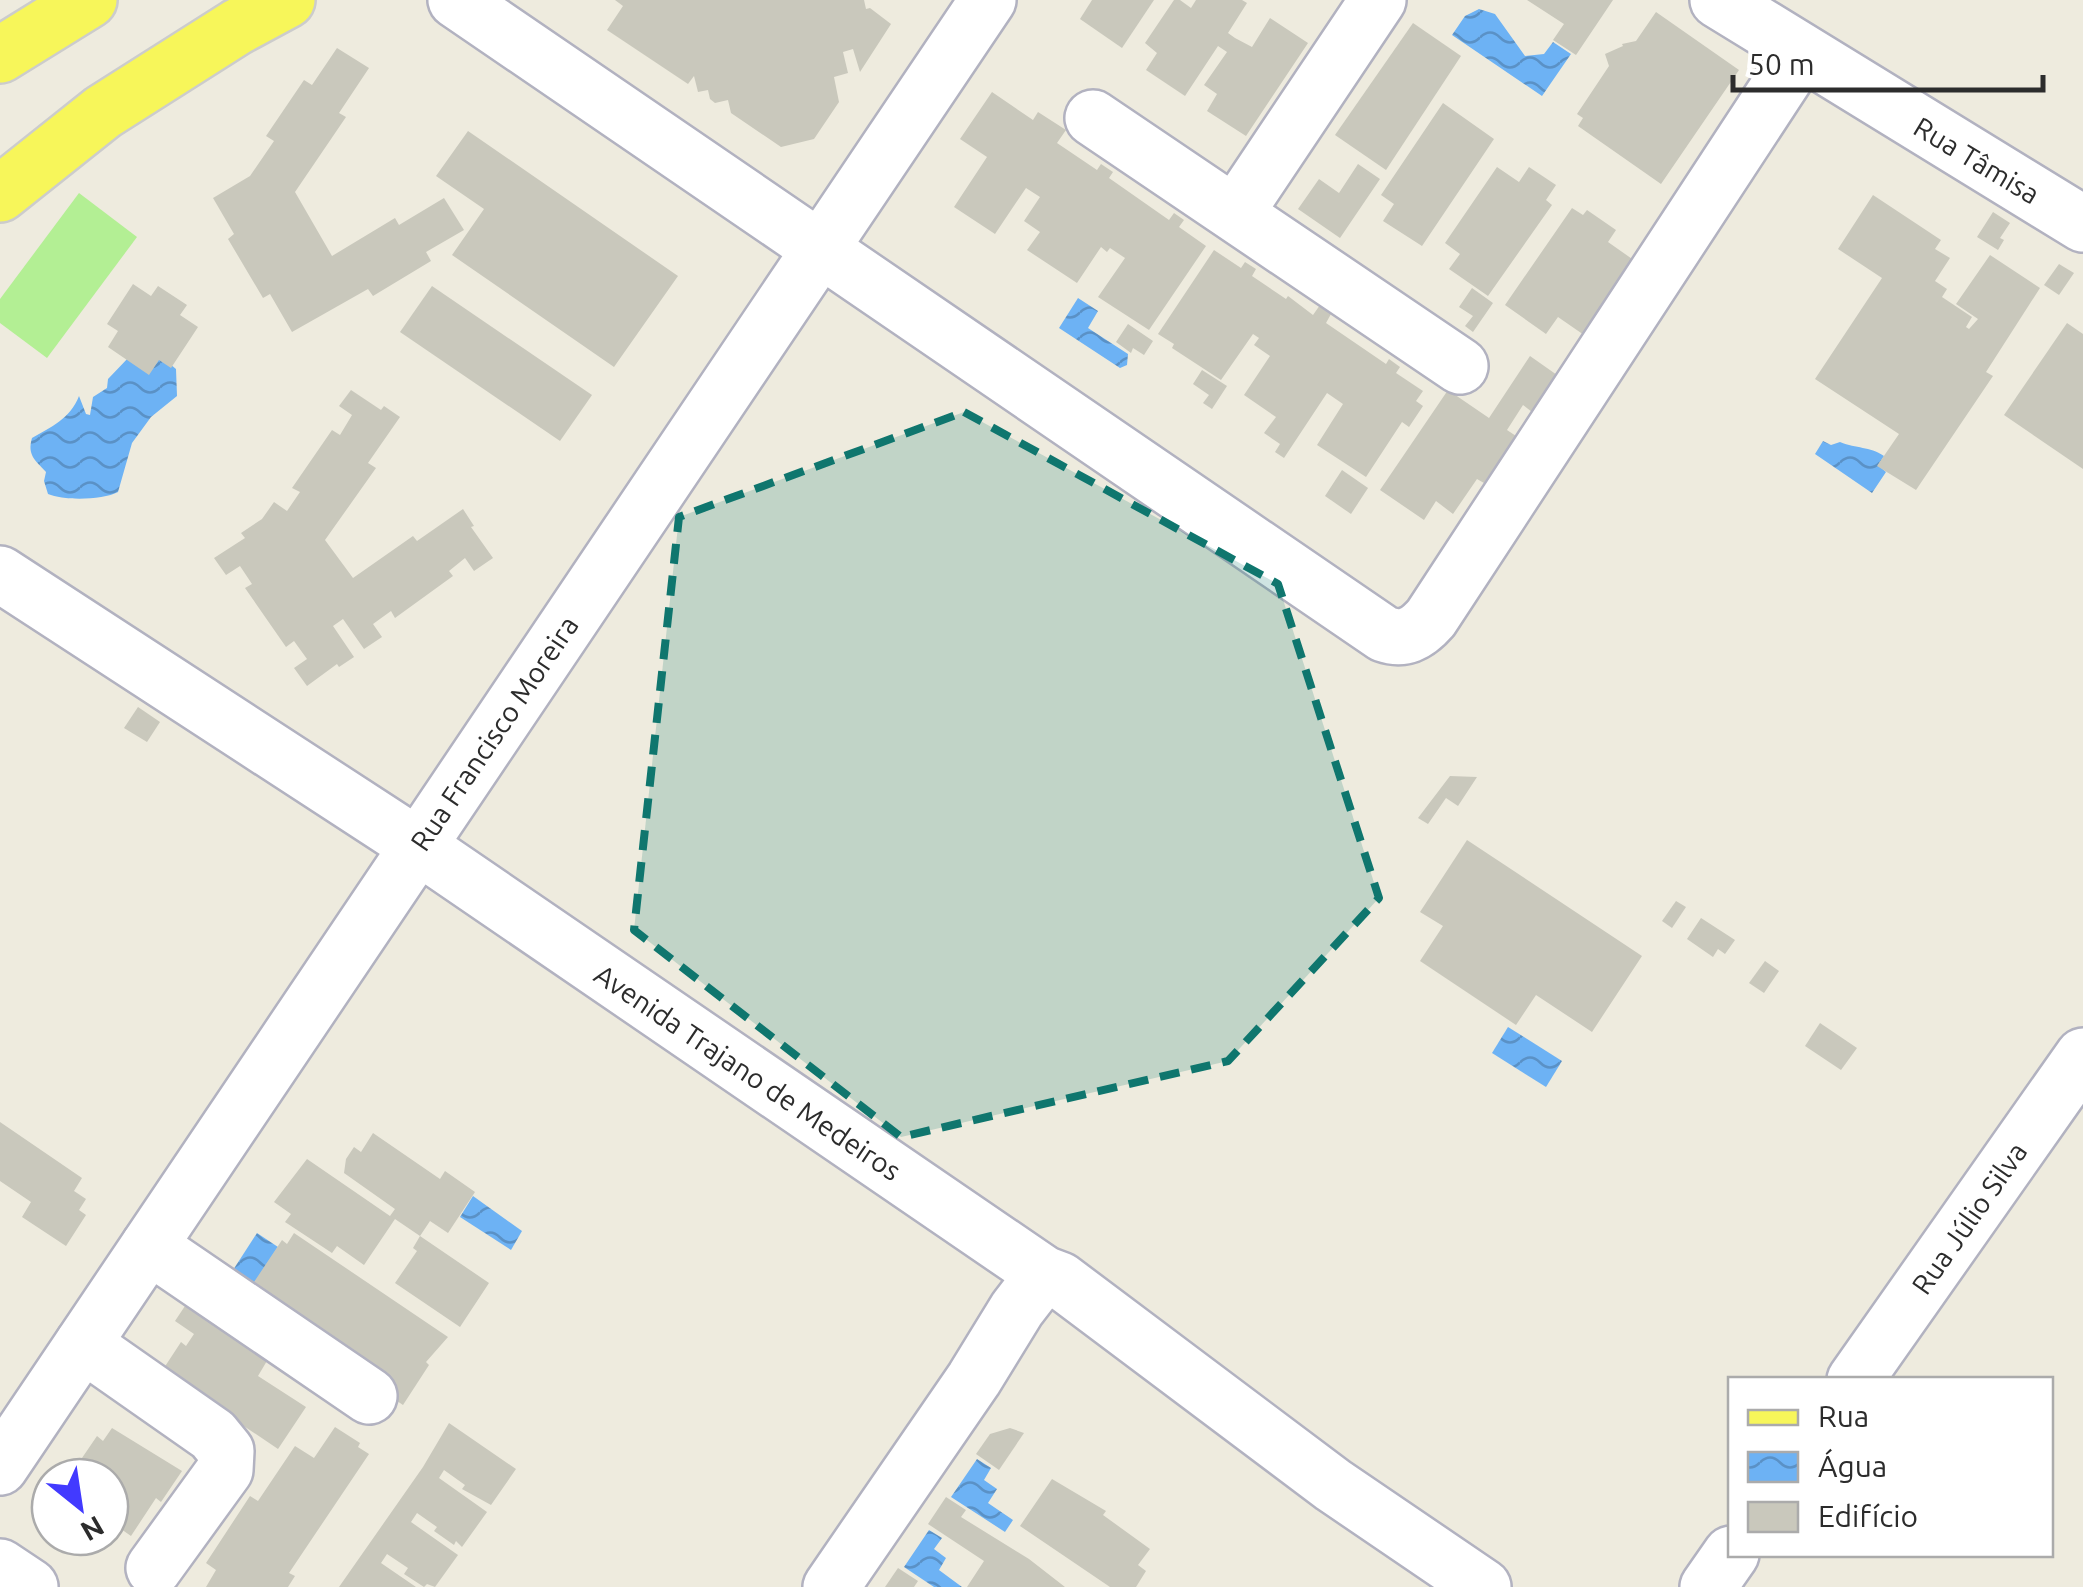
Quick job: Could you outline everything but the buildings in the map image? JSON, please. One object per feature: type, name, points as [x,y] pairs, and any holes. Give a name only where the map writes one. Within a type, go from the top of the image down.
[{"type":"main road","points":[[0,55],[89,0]]},
{"type":"main road","points":[[0,194],[102,112],[287,0]]},
{"type":"street","points":[[456,0],[1384,634],[1403,637],[1414,634],[1431,618],[1802,53]]},
{"type":"street","name":"Rua Francisco Moreira","points":[[0,1467],[988,0]]},
{"type":"street","points":[[1236,212],[1378,0]]},
{"type":"street","name":"Rua Tâmisa","points":[[1718,0],[2083,224]]},
{"type":"street","points":[[1093,118],[1460,366]]},
{"type":"street","name":"Avenida Trajano de Medeiros","points":[[0,574],[418,846],[1044,1274],[1071,1288],[1333,1485],[1482,1587]]},
{"type":"street","name":"Rua Júlio Silva","points":[[1857,1377],[2083,1056]]},
{"type":"street","points":[[148,1246],[369,1396]]},
{"type":"street","points":[[831,1587],[974,1379],[1016,1309],[1044,1274]]},
{"type":"street","points":[[82,1344],[213,1435],[226,1451],[224,1470],[154,1568]]},
{"type":"street","points":[[1708,1587],[1729,1557]]},
{"type":"street","points":[[0,1567],[30,1587]]},
{"type":"highlighted area","points":[[964,412],[1278,584],[1379,898],[1228,1061],[901,1137],[634,930],[679,517]]},
{"type":"green space","points":[[79,193],[137,237],[47,358],[0,323],[0,299]]},
{"type":"water","points":[[1479,9],[1495,14],[1525,56],[1544,54],[1553,42],[1571,54],[1542,96],[1452,35],[1465,16]]},
{"type":"water","points":[[1078,298],[1098,311],[1088,328],[1128,354],[1127,365],[1120,368],[1059,328]]},
{"type":"water","points":[[130,356],[166,361],[176,369],[177,396],[151,417],[132,443],[118,492],[83,499],[48,494],[46,472],[31,453],[32,438],[65,416],[79,396],[90,415],[93,397],[107,388],[108,379]]},
{"type":"water","points":[[1823,441],[1831,445],[1840,442],[1884,456],[1878,465],[1886,472],[1872,493],[1815,454]]},
{"type":"water","points":[[1508,1027],[1562,1061],[1546,1087],[1492,1053]]},
{"type":"water","points":[[473,1196],[522,1231],[511,1250],[460,1217]]},
{"type":"water","points":[[257,1233],[278,1247],[245,1297],[224,1284]]},
{"type":"water","points":[[977,1459],[991,1468],[984,1480],[997,1489],[988,1503],[1013,1520],[1005,1532],[951,1497]]},
{"type":"water","points":[[929,1530],[942,1538],[934,1549],[946,1558],[939,1570],[962,1587],[934,1587],[904,1567]]}]
